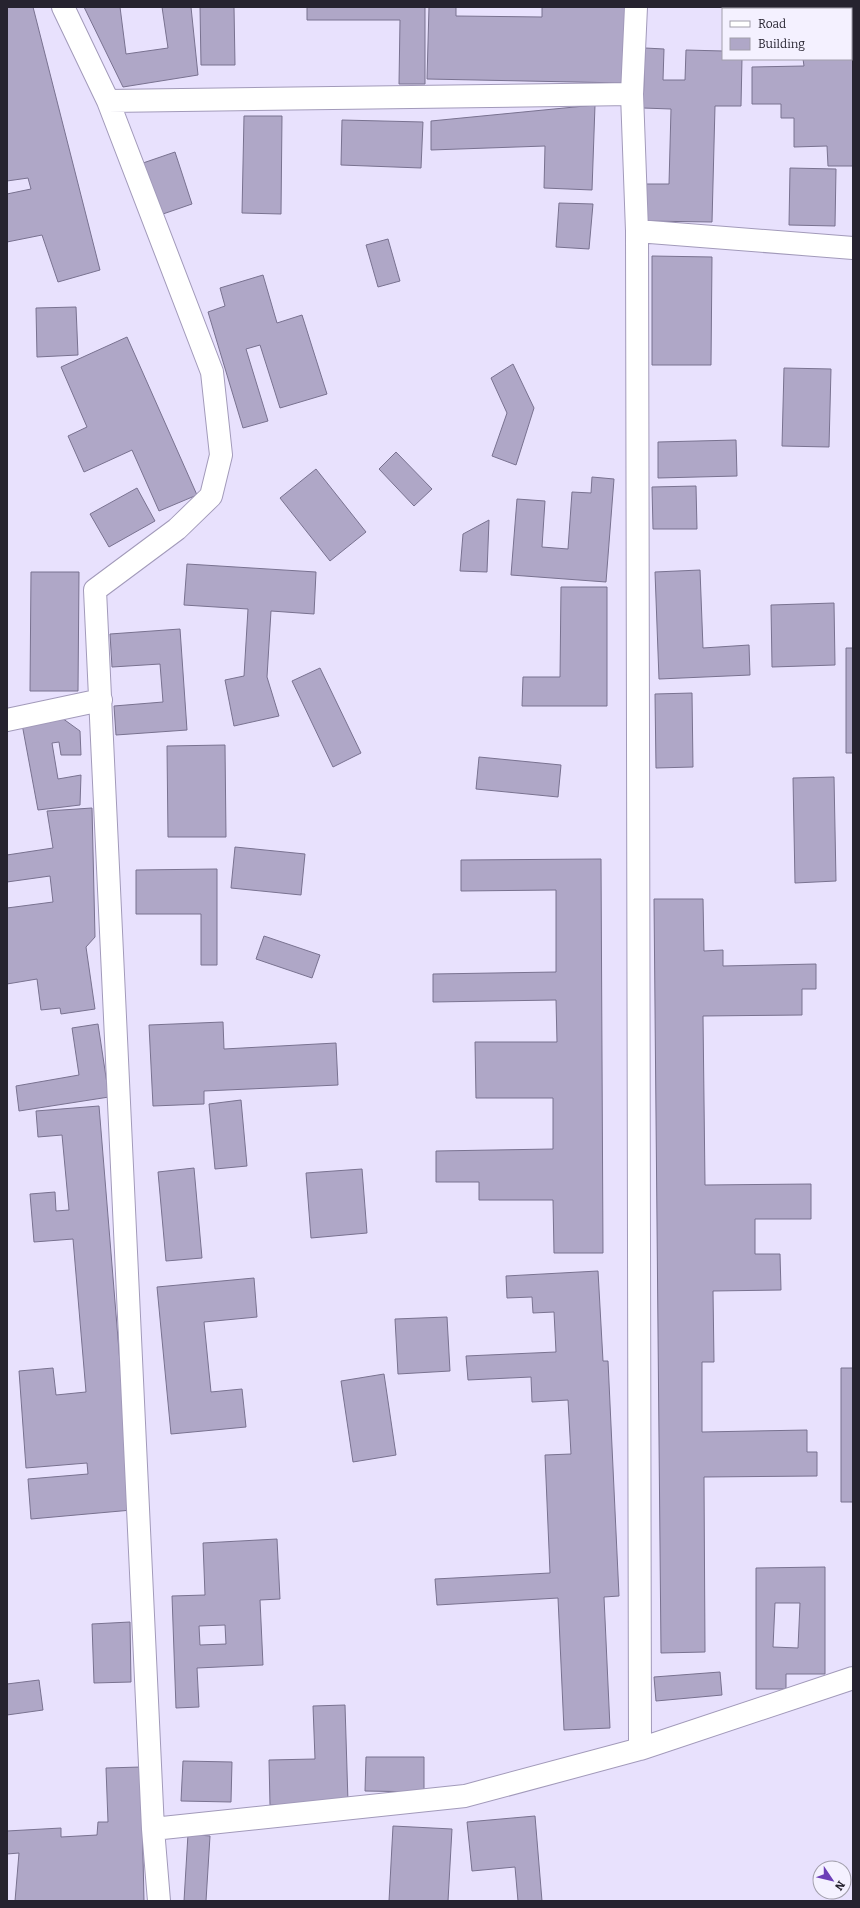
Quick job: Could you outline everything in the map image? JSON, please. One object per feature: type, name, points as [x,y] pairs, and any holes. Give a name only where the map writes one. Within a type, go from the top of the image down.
[{"type":"street","points":[[63,7],[108,101],[212,372],[221,455],[211,496],[177,529],[95,590],[153,1829],[159,1901]]},
{"type":"street","points":[[636,7],[632,94],[637,232],[640,1749]]},
{"type":"street","points":[[108,101],[632,94]]},
{"type":"street","points":[[637,232],[853,248]]},
{"type":"street","points":[[7,720],[101,700]]},
{"type":"street","points":[[153,1829],[465,1796],[640,1749],[853,1678]]},
{"type":"building","points":[[7,7],[33,7],[100,270],[58,282],[42,235],[7,242],[7,194],[31,189],[28,178],[7,181]]},
{"type":"building","points":[[84,7],[120,7],[126,54],[168,48],[162,7],[191,7],[198,75],[123,87]]},
{"type":"building","points":[[200,7],[234,7],[235,65],[201,65]]},
{"type":"building","points":[[307,7],[425,7],[425,84],[399,84],[400,20],[307,20]]},
{"type":"building","points":[[429,7],[456,7],[456,16],[542,17],[542,7],[626,7],[624,83],[427,79]]},
{"type":"building","points":[[853,7],[853,166],[828,166],[827,146],[794,147],[794,118],[781,118],[781,104],[752,104],[752,67],[804,66],[803,60],[852,60],[852,8],[803,8]]},
{"type":"building","points":[[645,48],[664,49],[663,80],[685,80],[686,50],[722,51],[722,60],[742,60],[741,106],[715,106],[712,222],[642,221],[643,184],[669,184],[671,109],[643,108]]},
{"type":"building","points":[[595,105],[592,190],[544,188],[545,146],[431,150],[431,121]]},
{"type":"building","points":[[244,116],[282,116],[281,214],[242,213]]},
{"type":"building","points":[[342,120],[423,122],[421,168],[341,165]]},
{"type":"building","points":[[175,152],[192,204],[160,215],[143,163]]},
{"type":"building","points":[[790,168],[836,169],[835,226],[789,225]]},
{"type":"building","points":[[559,203],[593,204],[589,249],[556,247]]},
{"type":"building","points":[[388,239],[400,281],[378,287],[366,245]]},
{"type":"building","points":[[652,256],[712,257],[711,365],[652,365]]},
{"type":"building","points":[[263,275],[277,323],[302,315],[327,394],[280,408],[260,345],[246,349],[268,421],[243,428],[208,312],[225,306],[220,288]]},
{"type":"building","points":[[76,307],[78,355],[37,357],[36,308]]},
{"type":"building","points":[[127,337],[197,495],[159,511],[132,450],[84,472],[68,436],[87,427],[61,367]]},
{"type":"building","points":[[513,364],[534,408],[516,465],[492,456],[507,413],[491,378]]},
{"type":"building","points":[[784,368],[831,369],[829,447],[782,446]]},
{"type":"building","points":[[736,440],[737,476],[658,478],[658,442]]},
{"type":"building","points":[[396,452],[432,489],[414,506],[379,469]]},
{"type":"building","points":[[316,469],[366,532],[330,561],[280,498]]},
{"type":"building","points":[[592,477],[614,479],[606,582],[511,575],[517,499],[545,501],[542,547],[568,549],[572,492],[591,493]]},
{"type":"building","points":[[696,486],[697,529],[653,529],[652,487]]},
{"type":"building","points":[[137,488],[155,521],[109,547],[90,514]]},
{"type":"building","points":[[489,520],[487,572],[460,571],[463,534]]},
{"type":"building","points":[[187,564],[316,572],[314,614],[271,611],[267,677],[279,716],[234,726],[225,680],[244,676],[248,609],[184,605]]},
{"type":"building","points":[[700,570],[703,648],[749,645],[750,675],[659,679],[655,572]]},
{"type":"building","points":[[31,572],[79,572],[78,691],[30,691]]},
{"type":"building","points":[[561,587],[607,587],[607,706],[522,706],[523,677],[560,677]]},
{"type":"building","points":[[834,603],[835,665],[772,667],[771,605]]},
{"type":"building","points":[[180,629],[187,730],[116,735],[114,706],[163,702],[160,664],[112,667],[110,634]]},
{"type":"building","points":[[846,648],[853,648],[853,753],[846,753]]},
{"type":"building","points":[[320,668],[361,753],[333,767],[292,681]]},
{"type":"building","points":[[692,693],[693,767],[656,768],[655,694]]},
{"type":"building","points":[[62,718],[80,731],[81,755],[61,755],[59,742],[52,743],[58,779],[81,775],[80,805],[38,810],[22,724]]},
{"type":"building","points":[[225,745],[226,837],[168,837],[167,746]]},
{"type":"building","points":[[479,757],[561,765],[558,797],[476,789]]},
{"type":"building","points":[[834,777],[836,881],[795,883],[793,778]]},
{"type":"building","points":[[92,808],[95,937],[86,947],[95,1009],[61,1014],[60,1008],[41,1010],[37,979],[7,984],[7,908],[53,902],[50,876],[7,882],[7,855],[53,848],[47,811]]},
{"type":"building","points":[[235,847],[305,854],[301,895],[231,888]]},
{"type":"building","points":[[601,859],[603,1253],[554,1253],[553,1200],[479,1200],[479,1182],[436,1182],[436,1151],[553,1149],[553,1098],[476,1098],[475,1042],[557,1042],[556,1000],[433,1002],[433,974],[556,972],[556,890],[461,891],[461,860]]},
{"type":"building","points":[[217,869],[217,965],[201,965],[201,914],[136,914],[136,870]]},
{"type":"building","points":[[654,899],[703,899],[704,951],[723,950],[723,966],[816,964],[816,989],[802,989],[802,1015],[703,1016],[705,1185],[811,1184],[811,1219],[755,1219],[755,1254],[780,1254],[781,1290],[713,1291],[714,1362],[702,1362],[702,1432],[807,1430],[807,1452],[817,1452],[817,1476],[704,1477],[705,1652],[661,1653]]},
{"type":"building","points":[[264,936],[320,955],[312,978],[256,959]]},
{"type":"building","points":[[223,1022],[224,1049],[336,1043],[338,1085],[204,1091],[204,1104],[153,1106],[149,1025]]},
{"type":"building","points":[[98,1024],[109,1097],[19,1111],[16,1086],[79,1075],[72,1028]]},
{"type":"building","points":[[241,1100],[247,1166],[215,1169],[209,1104]]},
{"type":"building","points":[[99,1106],[132,1510],[31,1519],[28,1479],[88,1474],[87,1463],[26,1468],[19,1371],[53,1368],[56,1395],[86,1392],[73,1239],[34,1242],[30,1194],[55,1192],[56,1211],[69,1210],[62,1135],[38,1137],[36,1111]]},
{"type":"building","points":[[194,1168],[202,1258],[166,1261],[158,1172]]},
{"type":"building","points":[[362,1169],[367,1233],[311,1238],[306,1173]]},
{"type":"building","points":[[598,1271],[603,1361],[608,1361],[619,1596],[604,1597],[610,1728],[564,1730],[558,1598],[437,1605],[435,1579],[550,1573],[545,1455],[571,1454],[568,1400],[532,1402],[531,1377],[468,1380],[466,1356],[556,1352],[554,1312],[533,1313],[532,1297],[507,1298],[506,1276]]},
{"type":"building","points":[[254,1278],[257,1317],[204,1322],[211,1392],[242,1389],[246,1427],[171,1434],[157,1287]]},
{"type":"building","points":[[447,1317],[450,1371],[398,1374],[395,1319]]},
{"type":"building","points":[[841,1368],[853,1368],[853,1502],[841,1502]]},
{"type":"building","points":[[384,1374],[396,1455],[353,1462],[341,1381]]},
{"type":"building","points":[[277,1539],[280,1599],[260,1600],[263,1665],[197,1668],[199,1707],[176,1708],[172,1596],[205,1595],[203,1543]],"holes":[[[225,1625],[226,1644],[200,1645],[199,1626]]]},
{"type":"building","points":[[825,1567],[825,1674],[786,1674],[786,1689],[756,1689],[756,1568]],"holes":[[[775,1603],[800,1603],[798,1648],[773,1647]]]},
{"type":"building","points":[[130,1622],[131,1682],[94,1683],[92,1624]]},
{"type":"building","points":[[720,1672],[722,1695],[656,1701],[654,1677]]},
{"type":"building","points":[[39,1680],[43,1710],[7,1715],[7,1684]]},
{"type":"building","points":[[345,1705],[348,1802],[270,1805],[269,1760],[315,1759],[313,1706]]},
{"type":"building","points":[[366,1757],[424,1757],[424,1792],[365,1791]]},
{"type":"building","points":[[183,1761],[232,1762],[231,1802],[181,1801]]},
{"type":"building","points":[[141,1767],[144,1901],[15,1901],[19,1853],[7,1854],[7,1831],[61,1828],[61,1837],[97,1835],[98,1822],[108,1822],[106,1768]]},
{"type":"building","points":[[535,1816],[542,1901],[518,1901],[515,1867],[472,1871],[467,1822]]},
{"type":"building","points":[[393,1826],[452,1829],[448,1901],[389,1901]]},
{"type":"building","points":[[188,1834],[210,1836],[206,1901],[184,1901]]}]
